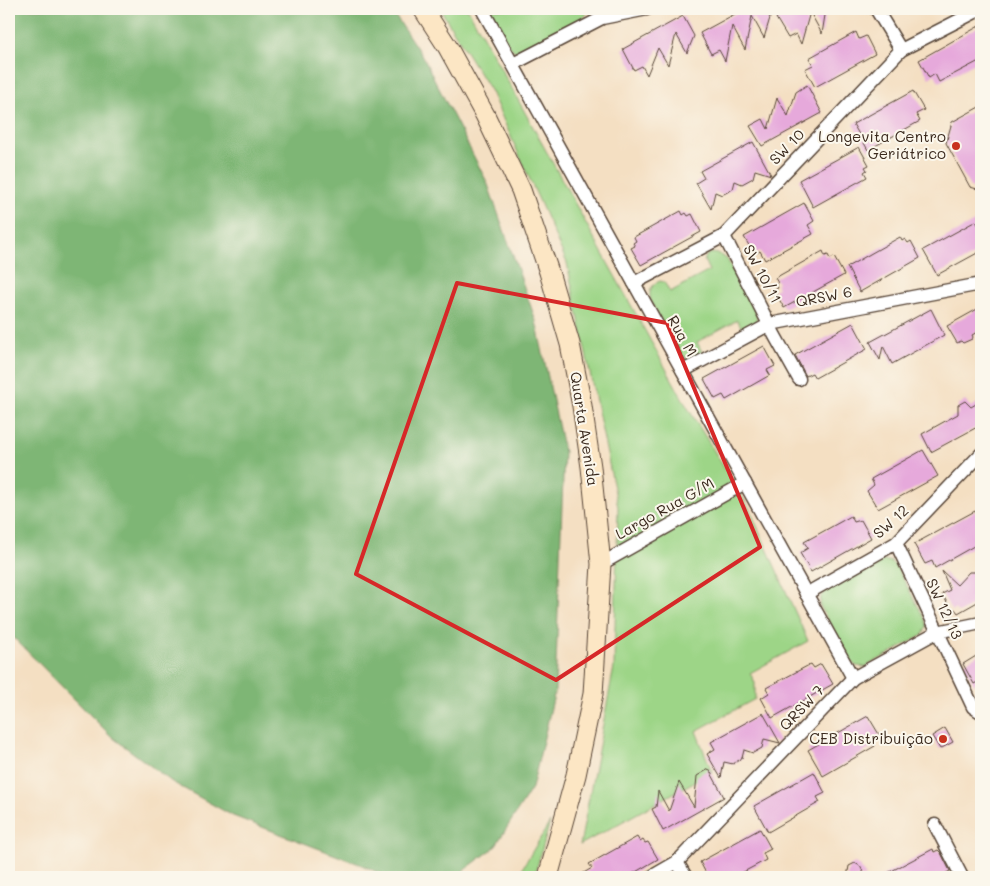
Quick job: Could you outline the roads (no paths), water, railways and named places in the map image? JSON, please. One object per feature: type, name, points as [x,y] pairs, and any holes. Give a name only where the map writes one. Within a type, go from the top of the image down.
[{"type":"main road","name":"Quarta Avenida","points":[[423,9],[447,46],[489,123],[521,190],[549,272],[570,344],[591,467],[601,564],[593,694],[576,775],[548,877]]},
{"type":"street","name":"Rua M","points":[[482,9],[853,678]]},
{"type":"street","points":[[513,64],[600,13],[647,9]]},
{"type":"street","points":[[876,9],[901,50]]},
{"type":"street","name":"SW 10","points":[[634,283],[724,236],[901,50],[981,9]]},
{"type":"street","name":"SW 10/11","points":[[724,236],[775,336],[799,378]]},
{"type":"street","name":"QRSW 6","points":[[683,371],[770,324],[981,284]]},
{"type":"street","name":"SW 12","points":[[806,594],[896,542],[981,454]]},
{"type":"street","name":"Largo Rua G/M","points":[[601,564],[745,483]]},
{"type":"street","name":"SW 12/13","points":[[896,542],[973,707],[981,710]]},
{"type":"street","name":"QRSW 7","points":[[651,877],[677,862],[853,678],[937,632],[981,623]]},
{"type":"street","points":[[935,825],[962,877]]},
{"type":"street","points":[[677,862],[686,877]]},
{"type":"place","name":"Longevita Centro Geriátrico","points":[[956,146]]},
{"type":"place","name":"CEB Distribuição","points":[[943,739]]}]
